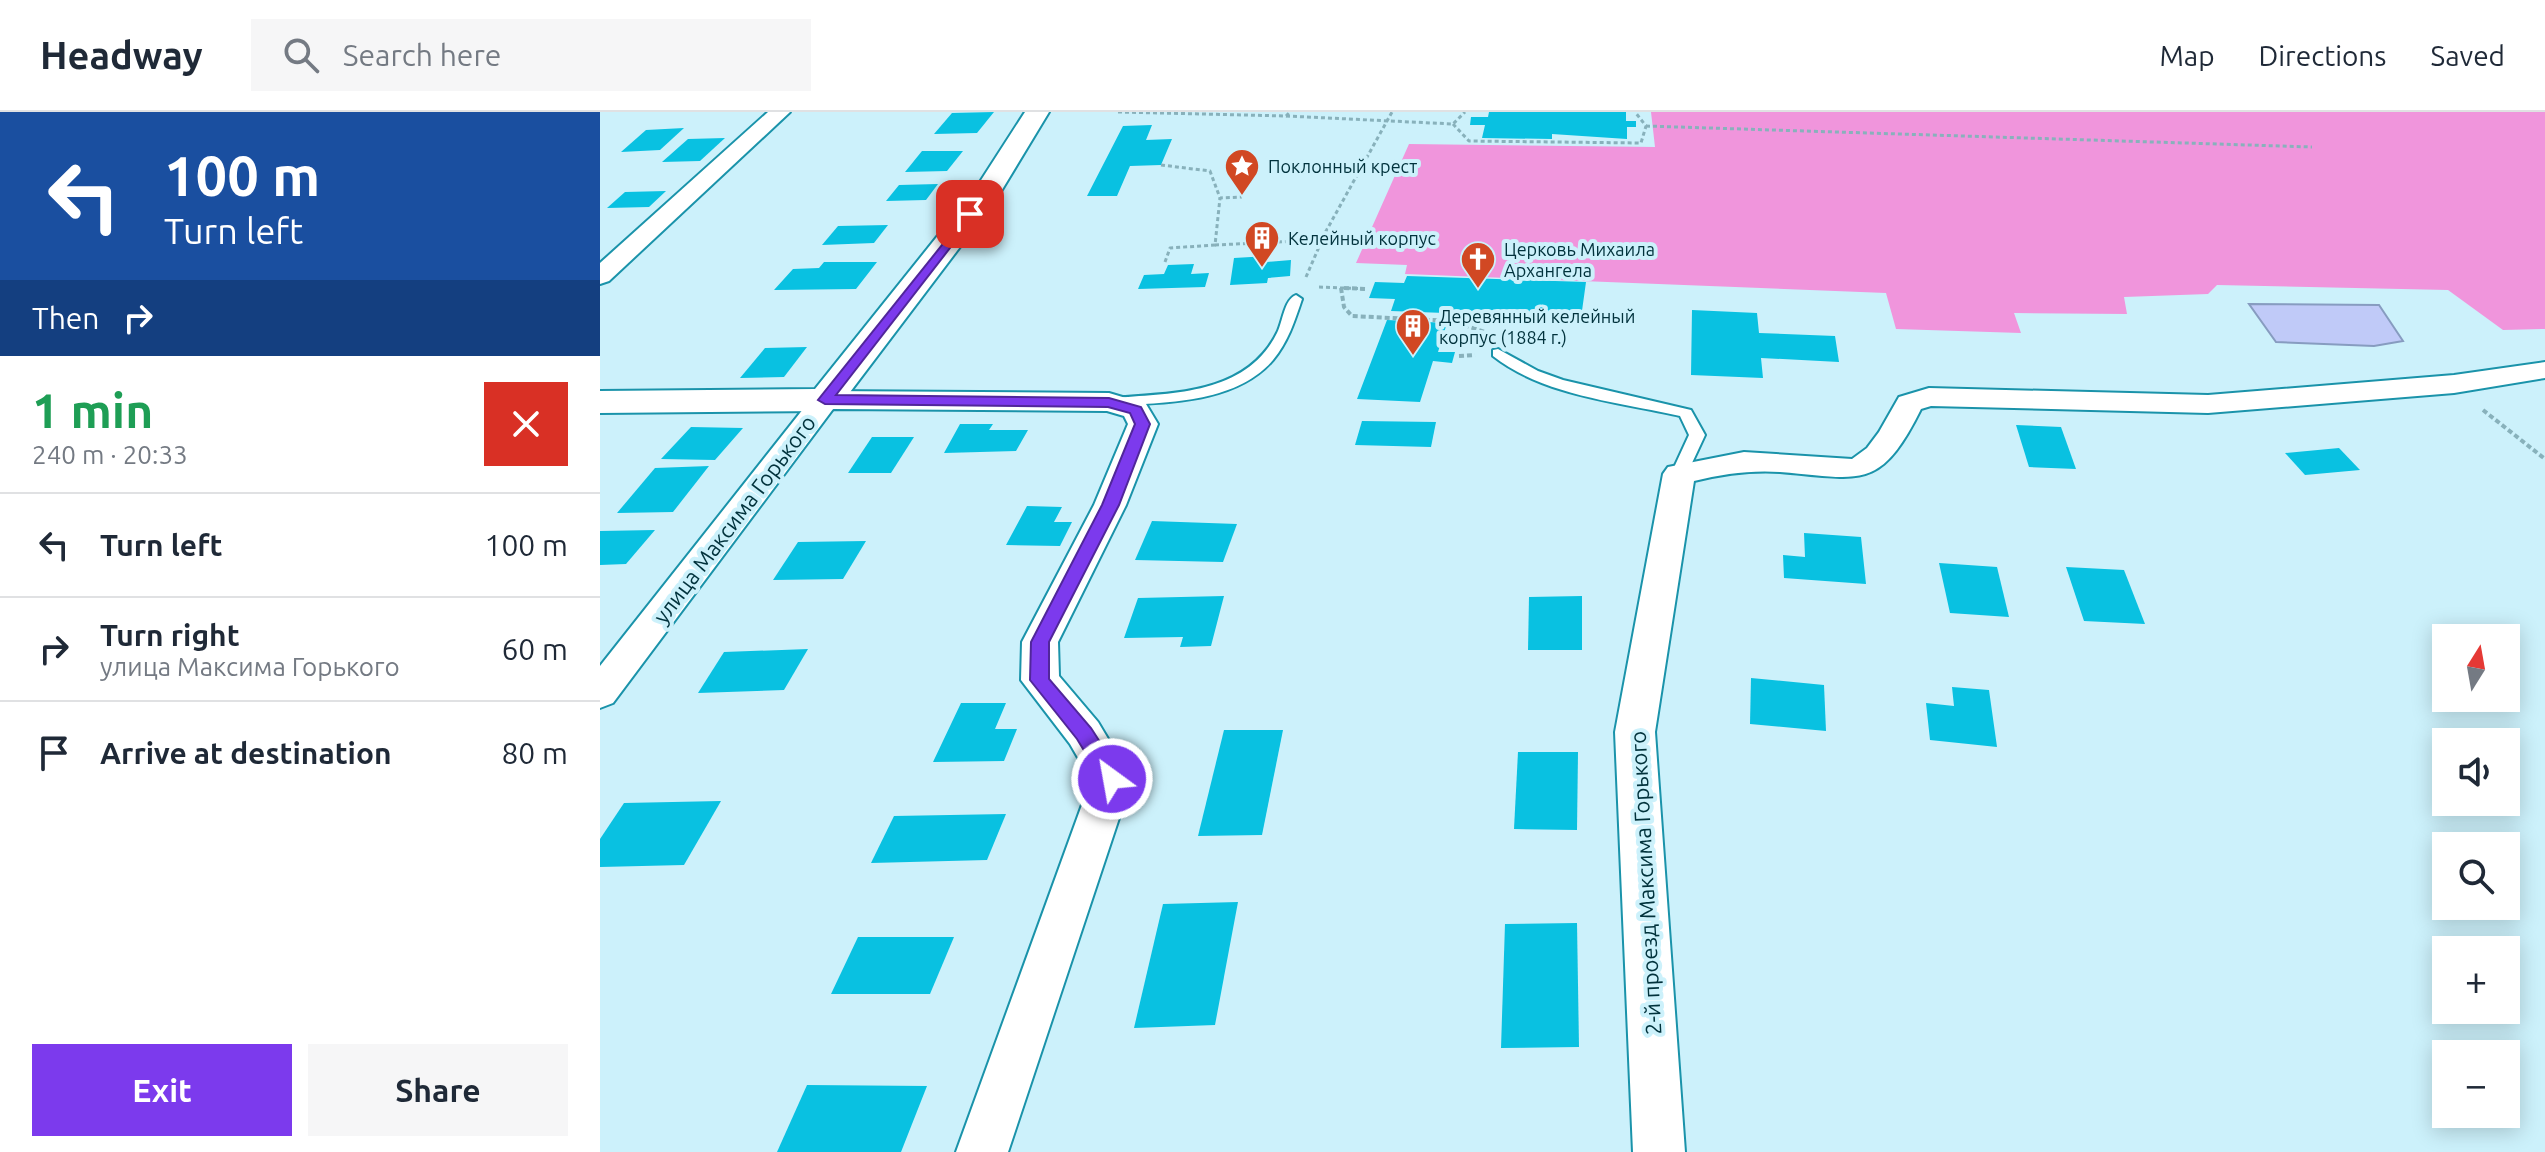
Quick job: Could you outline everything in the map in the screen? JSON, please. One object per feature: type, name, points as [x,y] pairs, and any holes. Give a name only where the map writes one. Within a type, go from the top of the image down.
[{"type":"street","points":[[600,276],[780,112]]},
{"type":"street","name":"улица Максима Горького","points":[[600,693],[987,192],[1037,112]]},
{"type":"street","points":[[1679,474],[1751,461],[1846,471],[1877,461],[1896,432],[1909,403],[1929,397],[2208,404],[2454,384],[2545,370]]},
{"type":"street","points":[[600,402],[1109,402],[1136,410],[1143,424],[1110,505],[1040,642],[1040,680],[1084,733],[1112,779],[982,1152]]},
{"type":"street","name":"2-й проезд Максима Горького","points":[[1659,1152],[1635,732],[1669,549],[1679,474]]},
{"type":"lane","points":[[1109,402],[1209,394],[1244,381],[1279,345],[1288,331],[1299,293]]},
{"type":"lane","points":[[1498,353],[1508,365],[1559,382],[1686,413],[1697,435],[1679,474]]},
{"type":"path","points":[[1118,112],[1453,124],[1469,141],[1641,143],[1646,126]]},
{"type":"path","points":[[1286,116],[1290,112]]},
{"type":"path","points":[[1299,293],[1322,240],[1392,112]]},
{"type":"path","points":[[1453,124],[1465,112]]},
{"type":"path","points":[[1635,112],[1646,126]]},
{"type":"path","points":[[1646,126],[2312,147]]},
{"type":"path","points":[[1161,165],[1210,171],[1220,198],[1215,245]]},
{"type":"path","points":[[1220,198],[1242,197]]},
{"type":"path","points":[[1165,262],[1170,248],[1322,240]]},
{"type":"path","points":[[1299,293],[1341,288],[1367,289]]},
{"type":"path","points":[[1341,288],[1344,307],[1352,316],[1451,321],[1491,333],[1498,353],[1459,356]]},
{"type":"path","points":[[2454,384],[2545,459]]},
{"type":"shaded area","points":[[1651,112],[2545,112],[2545,329],[2503,330],[2448,290],[2217,285],[2208,294],[2124,297],[2127,314],[2014,313],[2021,333],[1896,329],[1886,293],[1405,274],[1407,265],[1356,263],[1409,144],[1655,147]]},
{"type":"water","points":[[2249,304],[2379,305],[2403,341],[2374,346],[2276,342]]},
{"type":"building","points":[[994,112],[977,133],[934,134],[952,113]]},
{"type":"building","points":[[1489,112],[1626,112],[1626,121],[1636,121],[1636,127],[1627,127],[1627,139],[1552,134],[1552,139],[1482,138],[1485,125],[1470,125],[1471,117],[1488,117]]},
{"type":"building","points":[[1152,125],[1146,140],[1172,139],[1161,165],[1130,166],[1117,196],[1087,196],[1123,126]]},
{"type":"building","points":[[684,128],[660,150],[621,152],[646,130]]},
{"type":"building","points":[[725,138],[700,161],[662,162],[688,139]]},
{"type":"building","points":[[922,151],[963,151],[947,171],[905,172]]},
{"type":"building","points":[[938,184],[926,200],[886,201],[899,185]]},
{"type":"building","points":[[666,191],[649,207],[607,208],[625,192]]},
{"type":"building","points":[[888,225],[874,243],[822,245],[838,226]]},
{"type":"building","name":"Келейный корпус","points":[[1268,256],[1267,262],[1291,260],[1290,276],[1268,278],[1267,283],[1230,285],[1234,258]]},
{"type":"building","points":[[824,262],[877,262],[856,289],[774,290],[793,269],[819,268]]},
{"type":"building","points":[[1194,264],[1191,274],[1209,273],[1205,287],[1138,289],[1144,275],[1164,274],[1168,265]]},
{"type":"building","name":"Церковь Михаила Архангела","points":[[1407,276],[1586,282],[1581,318],[1391,311],[1395,299],[1369,298],[1375,282],[1404,283]]},
{"type":"building","points":[[1692,310],[1757,313],[1759,333],[1835,336],[1839,362],[1761,358],[1763,378],[1691,375]]},
{"type":"building","name":"Деревянный келейный корпус (1884 г.)","points":[[1387,320],[1447,323],[1438,352],[1455,352],[1452,363],[1433,361],[1420,402],[1357,399]]},
{"type":"building","points":[[807,347],[784,377],[740,378],[765,348]]},
{"type":"building","points":[[1362,421],[1436,422],[1431,447],[1355,445]]},
{"type":"building","points":[[960,424],[993,424],[989,430],[1028,430],[1016,451],[944,453]]},
{"type":"building","points":[[2016,425],[2061,427],[2076,469],[2029,467]]},
{"type":"building","points":[[691,427],[743,428],[715,460],[661,459]]},
{"type":"building","points":[[872,437],[914,437],[891,473],[848,473]]},
{"type":"building","points":[[2339,448],[2360,470],[2305,475],[2285,453]]},
{"type":"building","points":[[709,466],[673,512],[617,513],[655,468]]},
{"type":"building","points":[[1027,506],[1062,507],[1054,522],[1072,522],[1060,546],[1006,545]]},
{"type":"building","points":[[1152,521],[1237,524],[1223,562],[1135,560]]},
{"type":"building","points":[[655,530],[626,564],[600,565],[600,531]]},
{"type":"building","points":[[1804,533],[1861,537],[1866,584],[1784,578],[1783,555],[1805,557]]},
{"type":"building","points":[[866,541],[843,579],[773,580],[798,542]]},
{"type":"building","points":[[1939,563],[1997,567],[2009,617],[1950,613]]},
{"type":"building","points":[[2066,567],[2124,570],[2145,624],[2084,621]]},
{"type":"building","points":[[1224,596],[1211,646],[1180,647],[1183,637],[1124,638],[1138,598]]},
{"type":"building","points":[[1582,596],[1582,650],[1528,650],[1529,597]]},
{"type":"building","points":[[808,649],[784,690],[698,693],[724,652]]},
{"type":"building","points":[[1751,678],[1824,685],[1826,731],[1750,724]]},
{"type":"building","points":[[1952,687],[1989,690],[1997,747],[1930,740],[1926,703],[1954,706]]},
{"type":"building","points":[[961,703],[1006,703],[995,729],[1017,729],[1004,761],[933,762]]},
{"type":"building","points":[[1224,730],[1283,730],[1262,835],[1198,836]]},
{"type":"building","points":[[1518,752],[1578,752],[1577,830],[1514,829]]},
{"type":"building","points":[[721,801],[684,865],[600,867],[600,839],[624,803]]},
{"type":"building","points":[[1006,814],[987,860],[871,863],[894,816]]},
{"type":"building","points":[[1238,902],[1215,1025],[1134,1028],[1163,904]]},
{"type":"building","points":[[1577,923],[1579,1047],[1501,1048],[1505,924]]},
{"type":"building","points":[[858,937],[954,937],[930,994],[831,994]]},
{"type":"building","points":[[807,1085],[927,1086],[901,1152],[777,1152]]},
{"type":"place","name":"Поклонный крест","points":[[1242,197]]},
{"type":"place","name":"Келейный корпус","points":[[1262,269]]},
{"type":"place","name":"Церковь Михаила Архангела","points":[[1478,290]]},
{"type":"place","name":"Деревянный келейный корпус (1884 г.)","points":[[1413,357]]},
{"type":"route","points":[[970,214],[825,400],[1109,402],[1136,410],[1143,424],[1110,505],[1040,642],[1040,680],[1084,733],[1112,779]]}]
